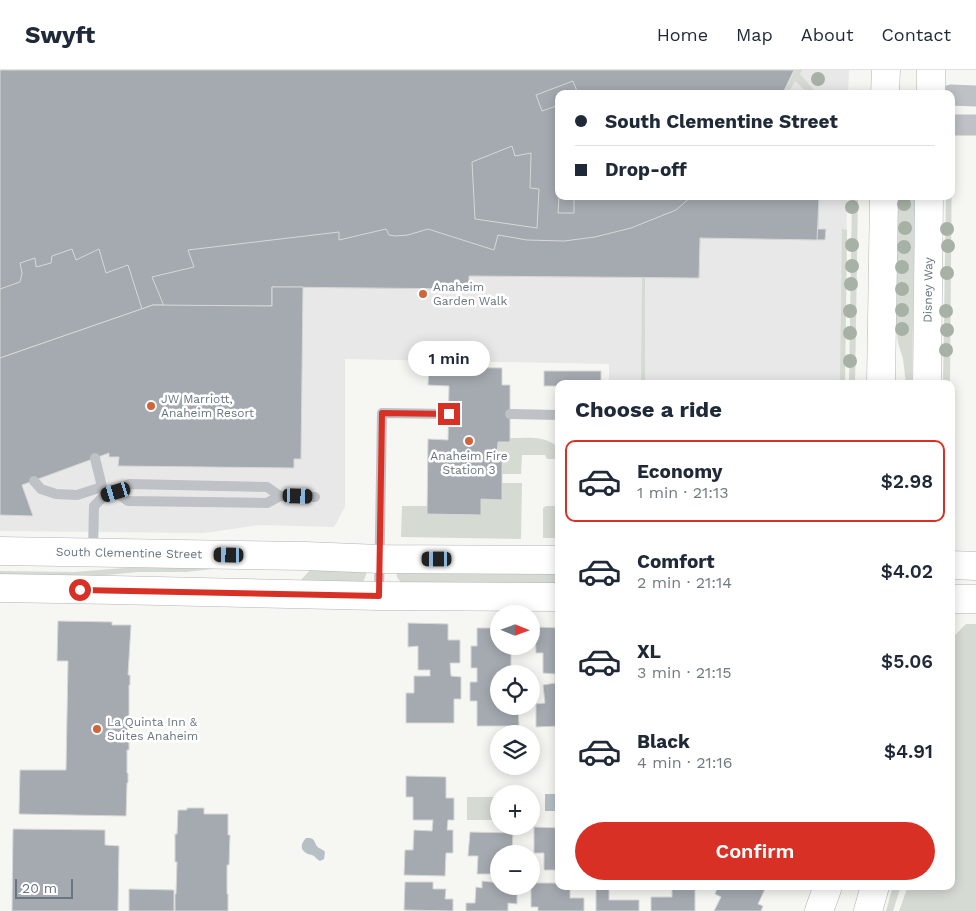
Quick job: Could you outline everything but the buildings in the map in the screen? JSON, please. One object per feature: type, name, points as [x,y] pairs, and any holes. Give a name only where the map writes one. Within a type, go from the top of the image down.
[{"type":"street","points":[[886,70],[886,90]]},
{"type":"street","points":[[931,70],[931,90]]},
{"type":"street","points":[[955,95],[976,96]]},
{"type":"street","points":[[955,125],[976,125]]},
{"type":"street","points":[[881,380],[884,200]]},
{"type":"street","name":"Disney Way","points":[[927,380],[929,200]]},
{"type":"street","name":"South Clementine Street","points":[[0,552],[306,556],[380,559],[555,560]]},
{"type":"street","points":[[247,593],[306,556]]},
{"type":"street","points":[[955,565],[976,566]]},
{"type":"street","points":[[0,588],[379,596],[555,597]]},
{"type":"street","points":[[955,599],[976,599]]},
{"type":"street","points":[[818,911],[826,890]]},
{"type":"street","points":[[868,911],[874,890]]},
{"type":"lane","points":[[379,596],[382,413],[449,414]]},
{"type":"lane","points":[[510,414],[555,415]]},
{"type":"lane","points":[[93,553],[94,506],[103,491],[95,458]]},
{"type":"lane","points":[[34,481],[41,489],[56,494],[77,495],[103,491],[116,492],[128,501],[267,503],[280,496],[315,497]]},
{"type":"lane","points":[[116,492],[129,484],[258,486],[267,487],[280,496]]},
{"type":"shaded area","name":"Anaheim Garden Walk","points":[[0,70],[849,70],[848,90],[555,90],[555,200],[847,200],[845,380],[609,380],[609,364],[345,359],[345,507],[334,527],[260,525],[204,533],[0,531]]},
{"type":"shaded area","points":[[795,70],[802,70],[800,74],[814,90],[805,90],[795,81],[790,90],[785,90]]},
{"type":"shaded area","points":[[852,200],[858,200],[855,380],[849,380]]},
{"type":"shaded area","points":[[898,200],[915,200],[912,380],[906,380],[896,324]]},
{"type":"shaded area","points":[[946,200],[952,200],[950,380],[943,380]]},
{"type":"shaded area","points":[[842,229],[847,230],[845,380],[840,380]]},
{"type":"shaded area","points":[[642,278],[645,278],[645,380],[641,380]]},
{"type":"shaded area","points":[[510,438],[536,438],[548,441],[555,445],[555,459],[547,459],[545,455],[522,455],[521,474],[502,474],[502,459],[497,459],[498,442],[509,442]]},
{"type":"shaded area","points":[[502,483],[522,483],[521,539],[401,537],[402,506],[427,506],[427,514],[481,515],[481,499],[502,499]]},
{"type":"shaded area","points":[[555,506],[555,538],[543,538],[543,508]]},
{"type":"shaded area","points":[[223,565],[223,568],[185,572],[138,572],[86,577],[0,577],[0,571],[74,572],[137,567]]},
{"type":"shaded area","points":[[312,568],[368,570],[360,584],[300,581]]},
{"type":"shaded area","points":[[396,569],[555,571],[555,584],[401,583],[397,577]]},
{"type":"shaded area","points":[[966,624],[976,624],[976,911],[899,911],[907,890],[955,890],[955,635]]},
{"type":"shaded area","points":[[545,794],[555,794],[555,811],[545,811]]},
{"type":"shaded area","points":[[467,797],[490,797],[490,820],[467,820]]},
{"type":"shaded area","points":[[306,838],[312,839],[317,846],[325,851],[324,859],[320,861],[302,850],[303,841]]},
{"type":"shaded area","points":[[892,890],[900,890],[893,911],[886,911]]},
{"type":"place","name":"Anaheim Garden Walk","points":[[423,294]]},
{"type":"place","name":"JW Marriott, Anaheim Resort","points":[[151,406]]},
{"type":"place","name":"Anaheim Fire Station 3","points":[[469,441]]},
{"type":"place","name":"La Quinta Inn & Suites Anaheim","points":[[97,729]]},
{"type":"route","points":[[80,590],[379,596],[382,413],[449,414]]}]
